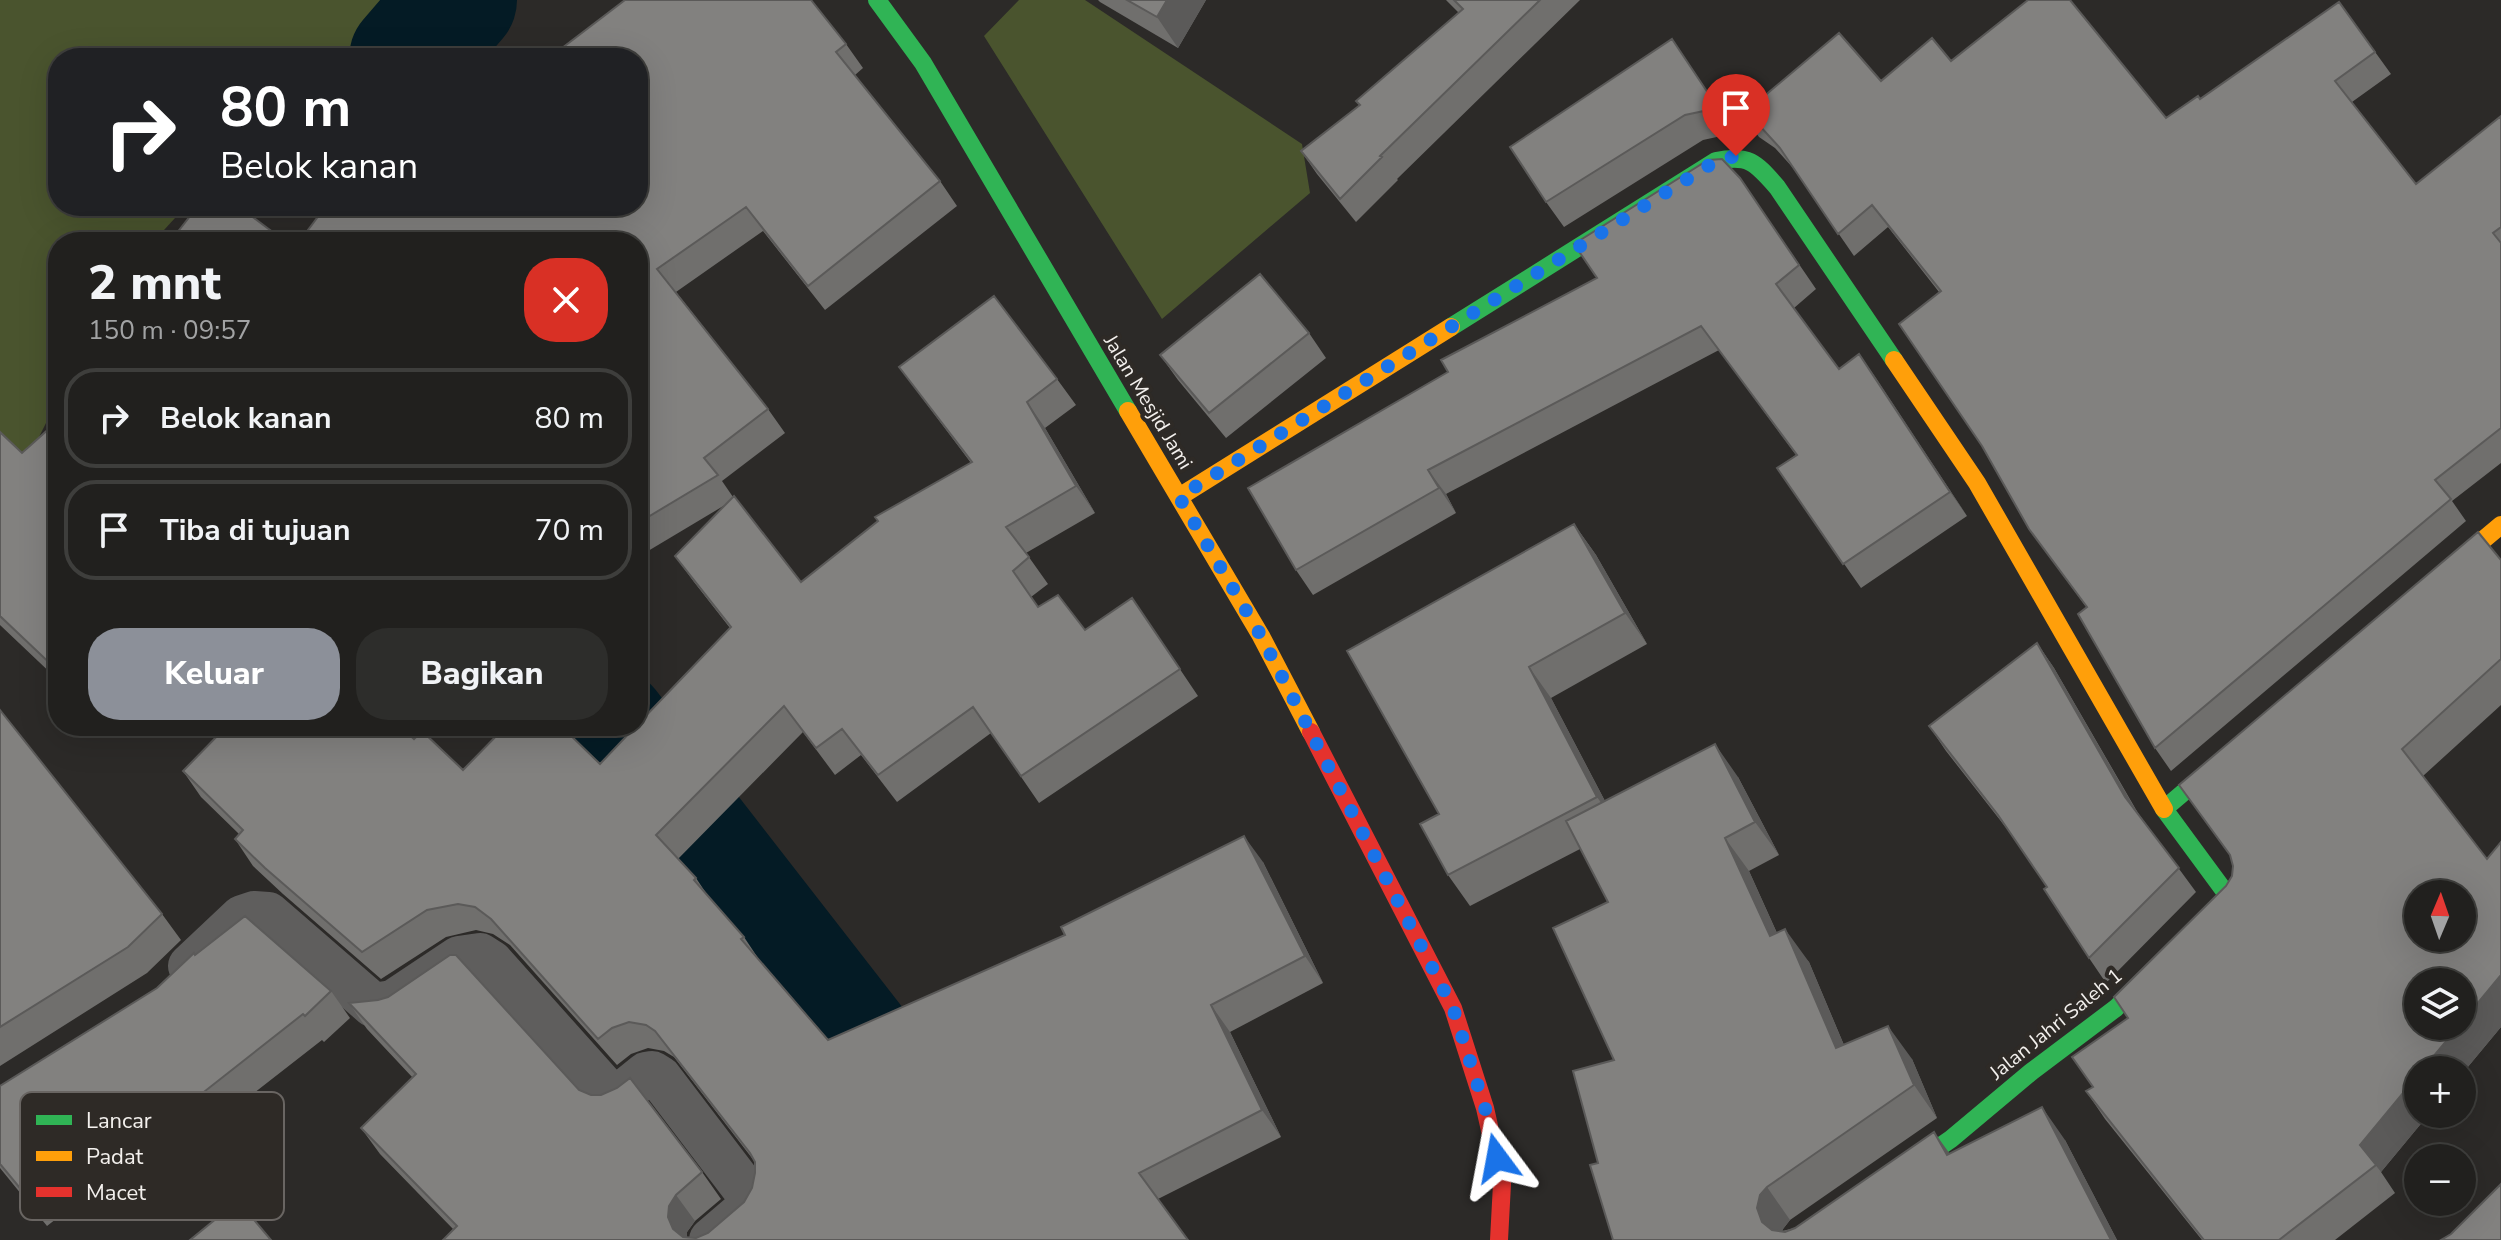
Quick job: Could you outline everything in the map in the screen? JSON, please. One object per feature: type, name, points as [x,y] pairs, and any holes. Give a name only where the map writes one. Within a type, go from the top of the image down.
[{"type":"street","name":"Jalan Mesjid Jami","points":[[877,0],[923,63],[1261,636],[1453,1008],[1485,1108],[1502,1184],[1499,1240]]},
{"type":"street","points":[[1179,497],[1716,161],[1736,156],[1754,161],[1777,187],[1977,483],[2164,809],[2200,779]]},
{"type":"street","points":[[2429,586],[2501,525]]},
{"type":"street","name":"Jalan Jahri Saleh 1","points":[[1805,1240],[1951,1139],[2031,1072],[2116,1008],[2228,896],[2164,809]]},
{"type":"street","points":[[162,993],[242,917],[254,913],[268,914],[373,1005],[393,1002],[459,958],[480,955],[491,962],[613,1097],[646,1074],[652,1073],[660,1078],[749,1195],[746,1210],[711,1240]]},
{"type":"green space","points":[[0,0],[395,0],[364,48],[48,48],[48,216],[177,216],[162,232],[48,232],[48,419],[29,457],[0,437]]},
{"type":"green space","points":[[1019,0],[1085,0],[1302,144],[1310,193],[1162,319],[984,36]]},
{"type":"building","points":[[625,0],[811,0],[846,44],[836,52],[940,181],[808,286],[746,207],[657,269],[768,409],[704,458],[718,475],[648,517],[648,232],[306,232],[318,216],[648,216],[648,48],[562,48]]},
{"type":"building","points":[[1127,0],[1167,0],[1157,17]]},
{"type":"building","points":[[1454,0],[1540,0],[1340,199],[1301,151],[1360,105],[1356,101],[1463,9]]},
{"type":"building","points":[[2028,0],[2070,0],[2166,118],[2198,96],[2200,99],[2339,2],[2375,52],[2335,81],[2416,184],[2501,116],[2501,227],[2493,233],[2501,243],[2501,428],[2435,480],[2451,499],[2155,748],[2078,614],[2087,607],[2029,529],[1982,446],[1899,324],[1941,291],[1872,205],[1838,234],[1780,148],[1759,125],[1743,114],[1839,33],[1881,81],[1932,38],[1951,61]]},
{"type":"building","points":[[1672,39],[1718,108],[1685,115],[1546,202],[1510,147]]},
{"type":"building","points":[[1722,159],[1740,178],[1799,265],[1776,284],[1839,369],[1859,354],[1950,492],[1843,564],[1777,468],[1797,455],[1701,326],[1428,470],[1439,488],[1296,570],[1248,488],[1448,372],[1441,360],[1597,278],[1574,244],[1708,160]]},
{"type":"building","points":[[190,216],[251,216],[273,232],[178,232]]},
{"type":"building","points":[[1260,274],[1309,333],[1209,413],[1160,355]]},
{"type":"building","points":[[994,296],[1057,379],[1027,402],[1076,486],[1006,527],[1029,557],[1013,571],[1038,607],[1058,595],[1085,630],[1132,598],[1180,669],[1021,776],[973,707],[878,775],[842,729],[816,748],[784,706],[656,835],[696,878],[694,880],[744,937],[741,939],[828,1040],[1065,935],[1061,927],[1244,836],[1305,956],[1211,1005],[1262,1110],[1139,1173],[1188,1240],[443,1240],[457,1226],[361,1128],[416,1074],[349,1003],[388,997],[450,955],[456,955],[579,1090],[601,1095],[630,1078],[702,1172],[676,1195],[669,1206],[668,1217],[673,1229],[683,1237],[696,1238],[708,1233],[744,1202],[752,1188],[755,1162],[655,1031],[646,1025],[629,1022],[612,1028],[598,1039],[491,919],[475,907],[458,904],[427,910],[362,952],[235,839],[243,830],[183,771],[217,736],[411,736],[414,739],[427,736],[463,770],[496,736],[571,736],[600,764],[627,736],[648,736],[648,714],[731,627],[675,556],[734,496],[801,582],[878,521],[875,517],[972,462],[899,367]]},
{"type":"building","points":[[48,430],[48,662],[0,616],[0,432],[22,453]]},
{"type":"building","points":[[1574,524],[1625,613],[1529,667],[1597,797],[1448,875],[1420,824],[1439,814],[1347,651]]},
{"type":"building","points":[[2478,532],[2501,560],[2501,659],[2402,749],[2487,859],[2501,842],[2501,975],[2476,1005],[2476,968],[2404,968],[2404,1040],[2447,1040],[2434,1056],[2404,1056],[2404,1092],[2360,1145],[2376,1165],[2279,1240],[2204,1240],[2086,1091],[2093,1087],[2072,1057],[2128,1018],[2114,997],[2226,886],[2232,876],[2230,855],[2179,785]]},
{"type":"building","points":[[2037,643],[2125,797],[2179,868],[2089,958],[2044,889],[2047,887],[1998,815],[1929,726]]},
{"type":"building","points":[[0,710],[162,914],[128,947],[0,1027]]},
{"type":"building","points":[[1715,744],[1755,822],[1725,838],[1770,936],[1785,929],[1836,1048],[1888,1026],[1914,1085],[1767,1187],[1760,1195],[1757,1208],[1762,1222],[1772,1230],[1785,1232],[1795,1228],[1934,1132],[1947,1155],[2042,1107],[2111,1240],[1613,1240],[1590,1165],[1598,1163],[1573,1071],[1614,1060],[1553,928],[1608,902],[1566,821]]},
{"type":"building","points":[[245,916],[331,991],[305,1016],[303,1014],[204,1092],[20,1092],[20,1188],[0,1164],[0,1086],[157,988]]},
{"type":"building","points":[[2501,1184],[2501,1240],[2441,1240],[2469,1216],[2476,1216],[2476,1209]]},
{"type":"building","points":[[215,1220],[254,1220],[271,1240],[190,1240]]},
{"type":"waterway","points":[[417,48],[458,0]]},
{"type":"waterway","points":[[617,736],[976,1198],[996,1240]]},
{"type":"traffic: fast","points":[[877,0],[923,63],[1128,411]]},
{"type":"traffic: fast","points":[[1451,327],[1716,161],[1736,159],[1757,166],[1777,187],[1894,360]]},
{"type":"traffic: fast","points":[[1805,1240],[1951,1139],[2031,1072],[2116,1008],[2228,896],[2164,809],[2184,792]]},
{"type":"traffic: slow","points":[[1179,497],[1451,327]]},
{"type":"traffic: slow","points":[[1894,360],[1977,483],[2164,809]]},
{"type":"traffic: slow","points":[[1128,411],[1261,636],[1311,732]]},
{"type":"traffic: slow","points":[[2439,577],[2501,525]]},
{"type":"traffic: jam","points":[[1311,732],[1453,1008],[1485,1108],[1502,1184],[1499,1240]]},
{"type":"route","points":[[1497,1158],[1485,1108],[1453,1008],[1261,636],[1179,497],[1716,161],[1736,156]]}]
